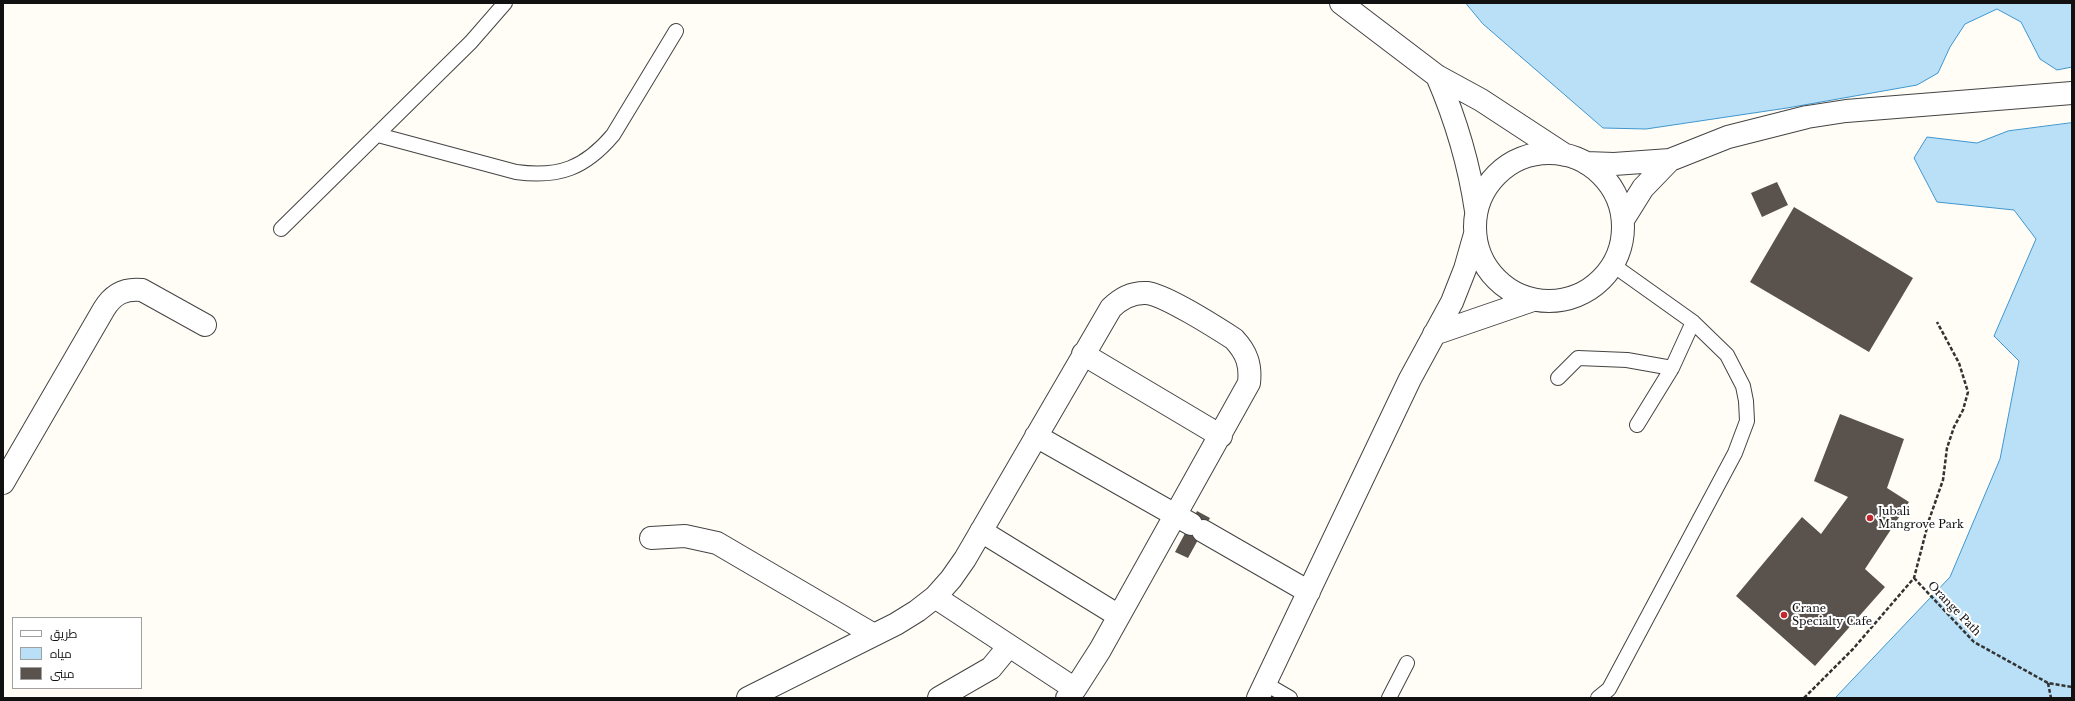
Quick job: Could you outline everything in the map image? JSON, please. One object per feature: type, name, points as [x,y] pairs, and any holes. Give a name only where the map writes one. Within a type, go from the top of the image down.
[{"type":"street","points":[[1341,3],[1437,76],[1481,100],[1565,155],[1586,163],[1614,164],[1670,160],[1728,137],[1806,116],[1846,111],[2072,93]]},
{"type":"street","points":[[1437,76],[1451,108],[1462,142],[1476,211]]},
{"type":"street","points":[[1262,691],[1410,379],[1452,302],[1466,269],[1474,234],[1476,211],[1484,190],[1499,172],[1519,159],[1542,153],[1565,155]]},
{"type":"street","points":[[1623,220],[1643,188],[1670,160]]},
{"type":"street","points":[[1474,234],[1481,257],[1493,276],[1511,292],[1533,300],[1556,302],[1578,296],[1598,283],[1613,265],[1621,244],[1623,220],[1616,198],[1604,178],[1586,163]]},
{"type":"street","points":[[3,483],[104,309],[115,295],[133,289],[142,290],[205,325]]},
{"type":"street","points":[[748,698],[874,635],[917,611],[935,597],[951,579],[981,531],[1083,354],[1111,308],[1118,301],[1137,293],[1157,295],[1224,333],[1243,348],[1248,359],[1250,371],[1249,383],[1221,436],[1190,523],[1119,616],[1071,694],[1009,646],[935,597]]},
{"type":"street","points":[[1434,334],[1533,300]]},
{"type":"street","points":[[1083,354],[1221,436]]},
{"type":"street","points":[[1036,436],[1309,592]]},
{"type":"street","points":[[981,531],[1119,616]]},
{"type":"street","points":[[651,538],[685,536],[717,543],[874,635]]},
{"type":"street","points":[[939,698],[991,668],[1001,658],[1009,646]]},
{"type":"lane","points":[[282,229],[471,42],[504,3]]},
{"type":"lane","points":[[378,135],[516,172],[534,175],[552,174],[570,169],[586,161],[601,149],[613,135],[676,31]]},
{"type":"lane","points":[[1598,698],[1609,689],[1734,453],[1747,421],[1743,386],[1727,355],[1693,322],[1613,265]]},
{"type":"lane","points":[[1637,425],[1672,368],[1693,322]]},
{"type":"lane","points":[[1558,378],[1578,358],[1627,360],[1672,368]]},
{"type":"lane","points":[[1389,698],[1407,664]]},
{"type":"lane","points":[[1262,691],[1290,698]]},
{"type":"path","points":[[1804,698],[1853,649],[1914,578],[1929,520],[1943,480],[1947,448],[1954,427],[1963,410],[1968,392],[1958,363],[1937,322]]},
{"type":"path","name":"Orange Path","points":[[1914,578],[1974,642],[2048,683],[2072,687]]},
{"type":"path","points":[[2048,683],[2051,698]]},
{"type":"water","points":[[1466,3],[2072,3],[2072,67],[2057,70],[2040,59],[2021,22],[1997,9],[1965,24],[1950,47],[1938,73],[1917,85],[1787,108],[1646,129],[1603,128],[1483,24]]},
{"type":"water","points":[[2072,123],[2072,698],[1835,698],[1950,577],[2000,459],[2019,361],[1994,336],[2036,239],[2014,210],[1937,202],[1914,158],[1927,137],[1977,143],[2008,131]]},
{"type":"building","points":[[1777,182],[1788,205],[1762,217],[1751,193]]},
{"type":"building","points":[[1794,207],[1913,278],[1869,352],[1750,282]]},
{"type":"building","points":[[1840,414],[1904,439],[1887,488],[1909,502],[1865,569],[1885,587],[1815,666],[1736,596],[1802,517],[1821,534],[1848,497],[1814,481]]},
{"type":"building","points":[[1197,511],[1210,518],[1188,558],[1175,552]]},
{"type":"place","name":"Jubali Mangrove Park","points":[[1870,518]]},
{"type":"place","name":"Crane Specialty Cafe","points":[[1784,615]]}]
